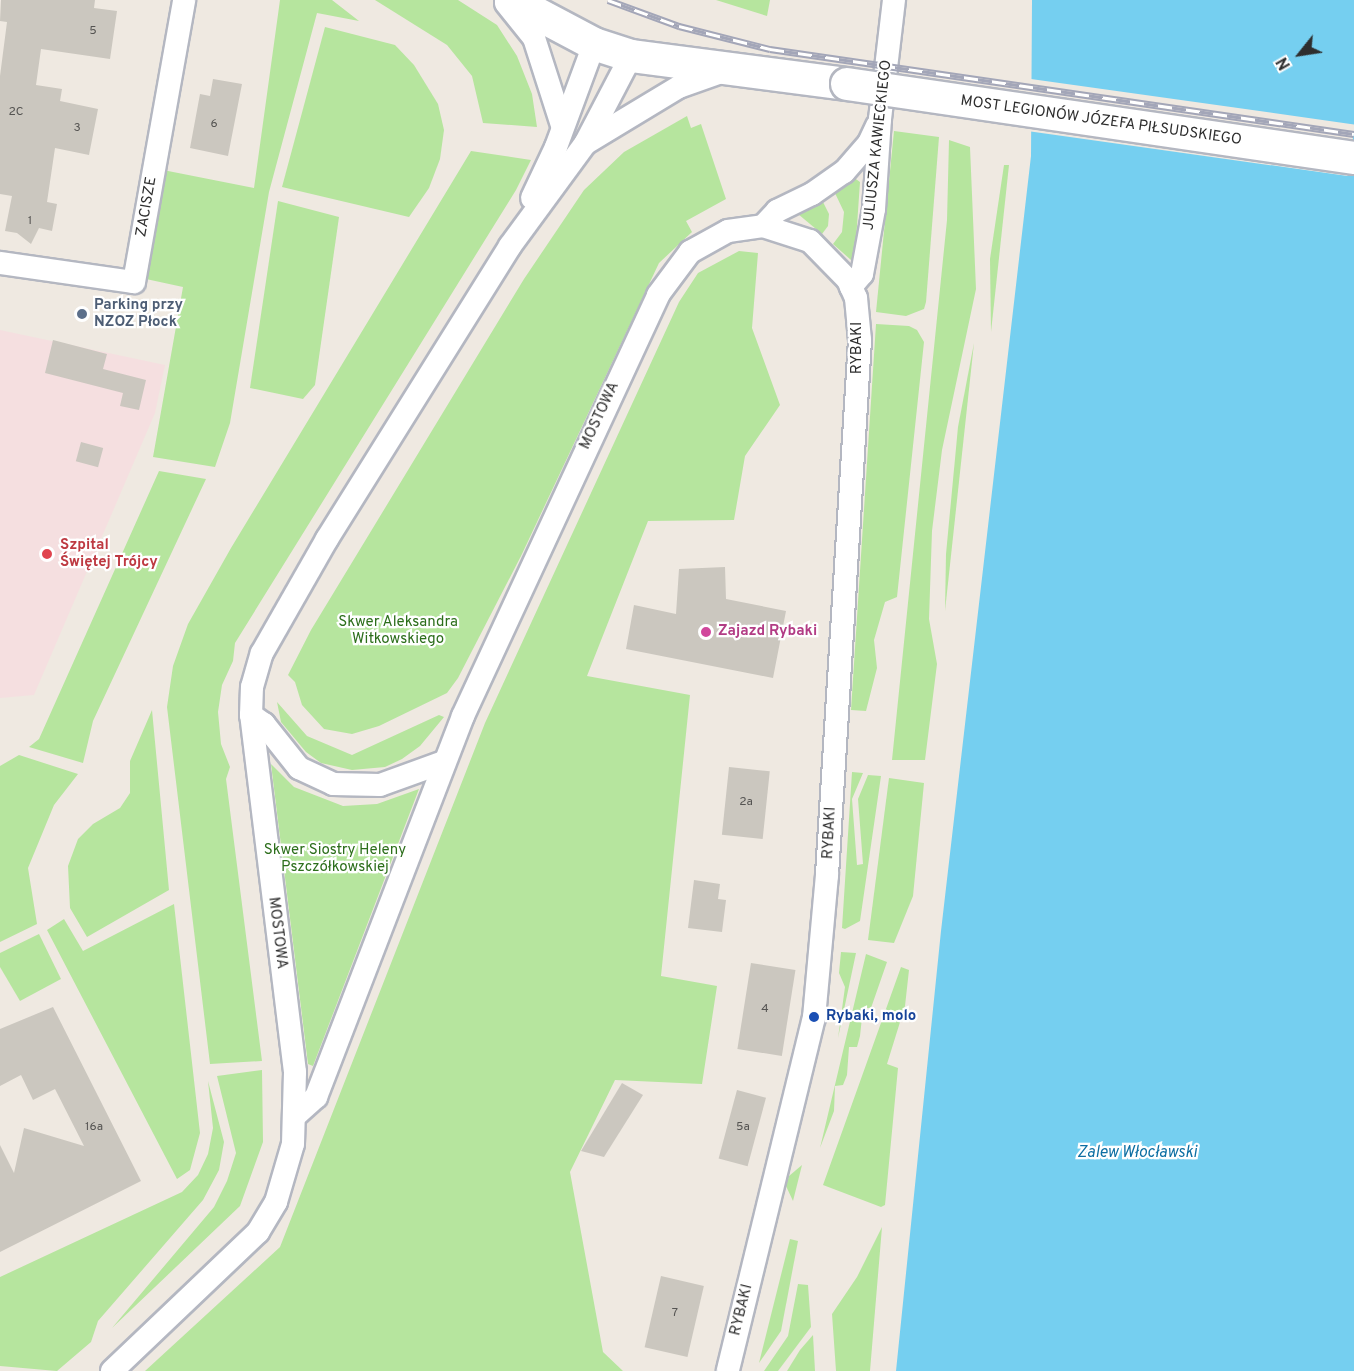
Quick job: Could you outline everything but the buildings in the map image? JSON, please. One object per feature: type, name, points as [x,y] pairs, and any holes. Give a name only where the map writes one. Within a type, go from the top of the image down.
[{"type":"main road","name":"MOSTOWA","points":[[511,0],[594,44],[631,56],[736,67],[847,84]]},
{"type":"main road","name":"MOST LEGIONÓW JÓZEFA PIŁSUDSKIEGO","points":[[847,84],[1354,158]]},
{"type":"street","name":"ZACISZE","points":[[0,263],[134,282],[184,0]]},
{"type":"street","points":[[503,0],[534,38],[562,125]]},
{"type":"street","name":"JULIUSZA KAWIECKIEGO","points":[[851,287],[862,274],[869,238],[894,0]]},
{"type":"street","name":"MOSTOWA","points":[[510,246],[556,147],[562,125],[594,44]]},
{"type":"street","name":"MOSTOWA","points":[[112,1371],[258,1232],[276,1202],[289,1164],[296,1115],[295,1072],[250,715],[255,670],[270,635],[510,246],[585,144],[631,56]]},
{"type":"street","name":"MOSTOWA","points":[[585,144],[679,87],[736,67]]},
{"type":"street","points":[[763,226],[777,211],[812,194],[844,172],[868,143],[880,119]]},
{"type":"street","name":"MOSTOWA","points":[[296,1115],[316,1097],[444,762],[658,295],[676,267],[700,244],[728,231],[763,226],[796,234],[817,246],[840,267],[851,287]]},
{"type":"street","name":"RYBAKI","points":[[728,1371],[801,1077],[818,981],[859,358],[859,321],[851,287]]},
{"type":"street","points":[[250,715],[264,724],[299,768],[333,784],[380,785],[444,762]]},
{"type":"shaded area","name":"Szpital Świętej Trójcy","points":[[0,330],[165,365],[155,413],[34,695],[0,698]]},
{"type":"green space","points":[[280,0],[332,0],[359,21],[317,13],[269,192],[230,423],[215,467],[153,457],[183,287],[146,279],[163,170],[254,188]]},
{"type":"green space","points":[[375,0],[458,0],[497,25],[517,56],[532,94],[537,127],[483,123],[472,76],[447,45]]},
{"type":"green space","points":[[716,0],[770,0],[767,16]]},
{"type":"green space","points":[[325,27],[395,45],[414,65],[438,104],[444,130],[440,159],[429,188],[409,217],[282,187]]},
{"type":"green space","name":"Skwer Aleksandra Witkowskiego","points":[[687,116],[691,128],[701,124],[726,199],[686,221],[692,232],[659,263],[521,556],[458,678],[447,693],[379,726],[352,734],[324,729],[302,705],[295,682],[288,675],[311,630],[524,279],[584,190],[624,152]]},
{"type":"green space","points":[[894,131],[939,137],[926,302],[924,309],[906,316],[876,312]]},
{"type":"green space","points":[[949,140],[970,147],[976,289],[942,450],[932,531],[929,619],[937,664],[925,760],[892,760],[947,220]]},
{"type":"green space","points":[[471,151],[531,160],[516,190],[235,643],[233,661],[222,685],[218,712],[221,744],[230,767],[226,779],[262,1061],[210,1064],[167,707],[173,666],[188,624],[231,548]]},
{"type":"green space","points":[[1004,165],[1009,165],[991,332],[990,259]]},
{"type":"green space","points":[[853,177],[860,182],[855,255],[851,260],[833,244],[842,232],[844,212],[834,191]]},
{"type":"green space","points":[[822,200],[829,214],[828,226],[822,234],[798,214]]},
{"type":"green space","points":[[278,201],[339,217],[315,385],[303,399],[250,388]]},
{"type":"green space","points":[[739,251],[758,253],[752,328],[780,405],[745,456],[734,520],[648,521],[587,676],[690,695],[661,976],[717,986],[702,1084],[615,1080],[570,1172],[603,1352],[623,1371],[145,1371],[280,1247],[485,723],[679,302],[698,273]]},
{"type":"green space","points":[[876,324],[909,326],[917,330],[924,342],[897,597],[885,602],[874,640],[877,668],[866,711],[851,710]]},
{"type":"green space","points":[[974,343],[945,611],[946,554],[958,427]]},
{"type":"green space","points":[[159,471],[206,479],[93,721],[83,763],[29,747],[39,739]]},
{"type":"green space","points":[[277,702],[307,736],[352,755],[439,715],[444,717],[420,746],[402,759],[385,767],[352,770],[321,763],[306,752],[281,722]]},
{"type":"green space","points":[[152,710],[169,890],[87,937],[70,908],[68,866],[78,839],[93,824],[120,808],[130,793],[130,761]]},
{"type":"green space","points":[[19,755],[78,774],[54,805],[28,868],[37,924],[0,942],[0,766]]},
{"type":"green space","name":"Skwer Siostry Heleny Pszczółkowskiej","points":[[271,764],[294,787],[343,806],[377,804],[419,789],[313,1066],[308,1064]]},
{"type":"green space","points":[[852,772],[863,773],[852,799],[857,865],[863,864],[858,799],[868,775],[881,776],[860,921],[845,929],[842,928]]},
{"type":"green space","points":[[889,778],[924,783],[913,896],[894,943],[868,940]]},
{"type":"green space","points":[[174,904],[200,1133],[190,1170],[177,1179],[47,930],[64,919],[83,951]]},
{"type":"green space","points":[[39,934],[61,979],[20,1001],[0,967],[0,953]]},
{"type":"green space","points":[[841,952],[856,953],[838,1038],[845,987],[839,973]]},
{"type":"green space","points":[[866,954],[887,962],[871,1008],[863,1008],[857,1047],[849,1047],[847,1075],[843,1085],[835,1086],[834,1111],[820,1148]]},
{"type":"green space","points":[[901,967],[909,970],[905,1006],[887,1064],[898,1068],[885,1205],[881,1207],[823,1185]]},
{"type":"green space","points":[[262,1070],[263,1142],[240,1206],[112,1328],[214,1207],[227,1181],[236,1153],[217,1076]]},
{"type":"green space","points":[[208,1081],[224,1142],[219,1170],[203,1200],[98,1321],[91,1342],[57,1371],[0,1366],[0,1277],[182,1192],[198,1175],[208,1154],[213,1128]]},
{"type":"green space","points":[[802,1165],[793,1201],[786,1186],[789,1176]]},
{"type":"green space","points":[[882,1227],[870,1371],[836,1371],[832,1314],[857,1277]]},
{"type":"green space","points":[[790,1239],[798,1241],[781,1331],[759,1363]]},
{"type":"green space","points":[[798,1284],[808,1285],[811,1327],[778,1371],[764,1371],[788,1336]]},
{"type":"green space","points":[[813,1335],[815,1371],[787,1371],[800,1350]]},
{"type":"water","name":"Zalew Włocławski","points":[[1032,0],[1354,0],[1354,1371],[896,1371],[941,931],[1031,156]]},
{"type":"pier","points":[[1031,79],[1354,124],[1348,176],[1024,130]]},
{"type":"railway","points":[[608,0],[679,26],[770,49],[1354,134]]},
{"type":"place","name":"Parking przy NZOZ Płock","points":[[82,314]]},
{"type":"place","name":"Szpital Świętej Trójcy","points":[[47,554]]},
{"type":"place","name":"Zajazd Rybaki","points":[[706,632]]},
{"type":"place","name":"Rybaki, molo","points":[[814,1017]]}]
